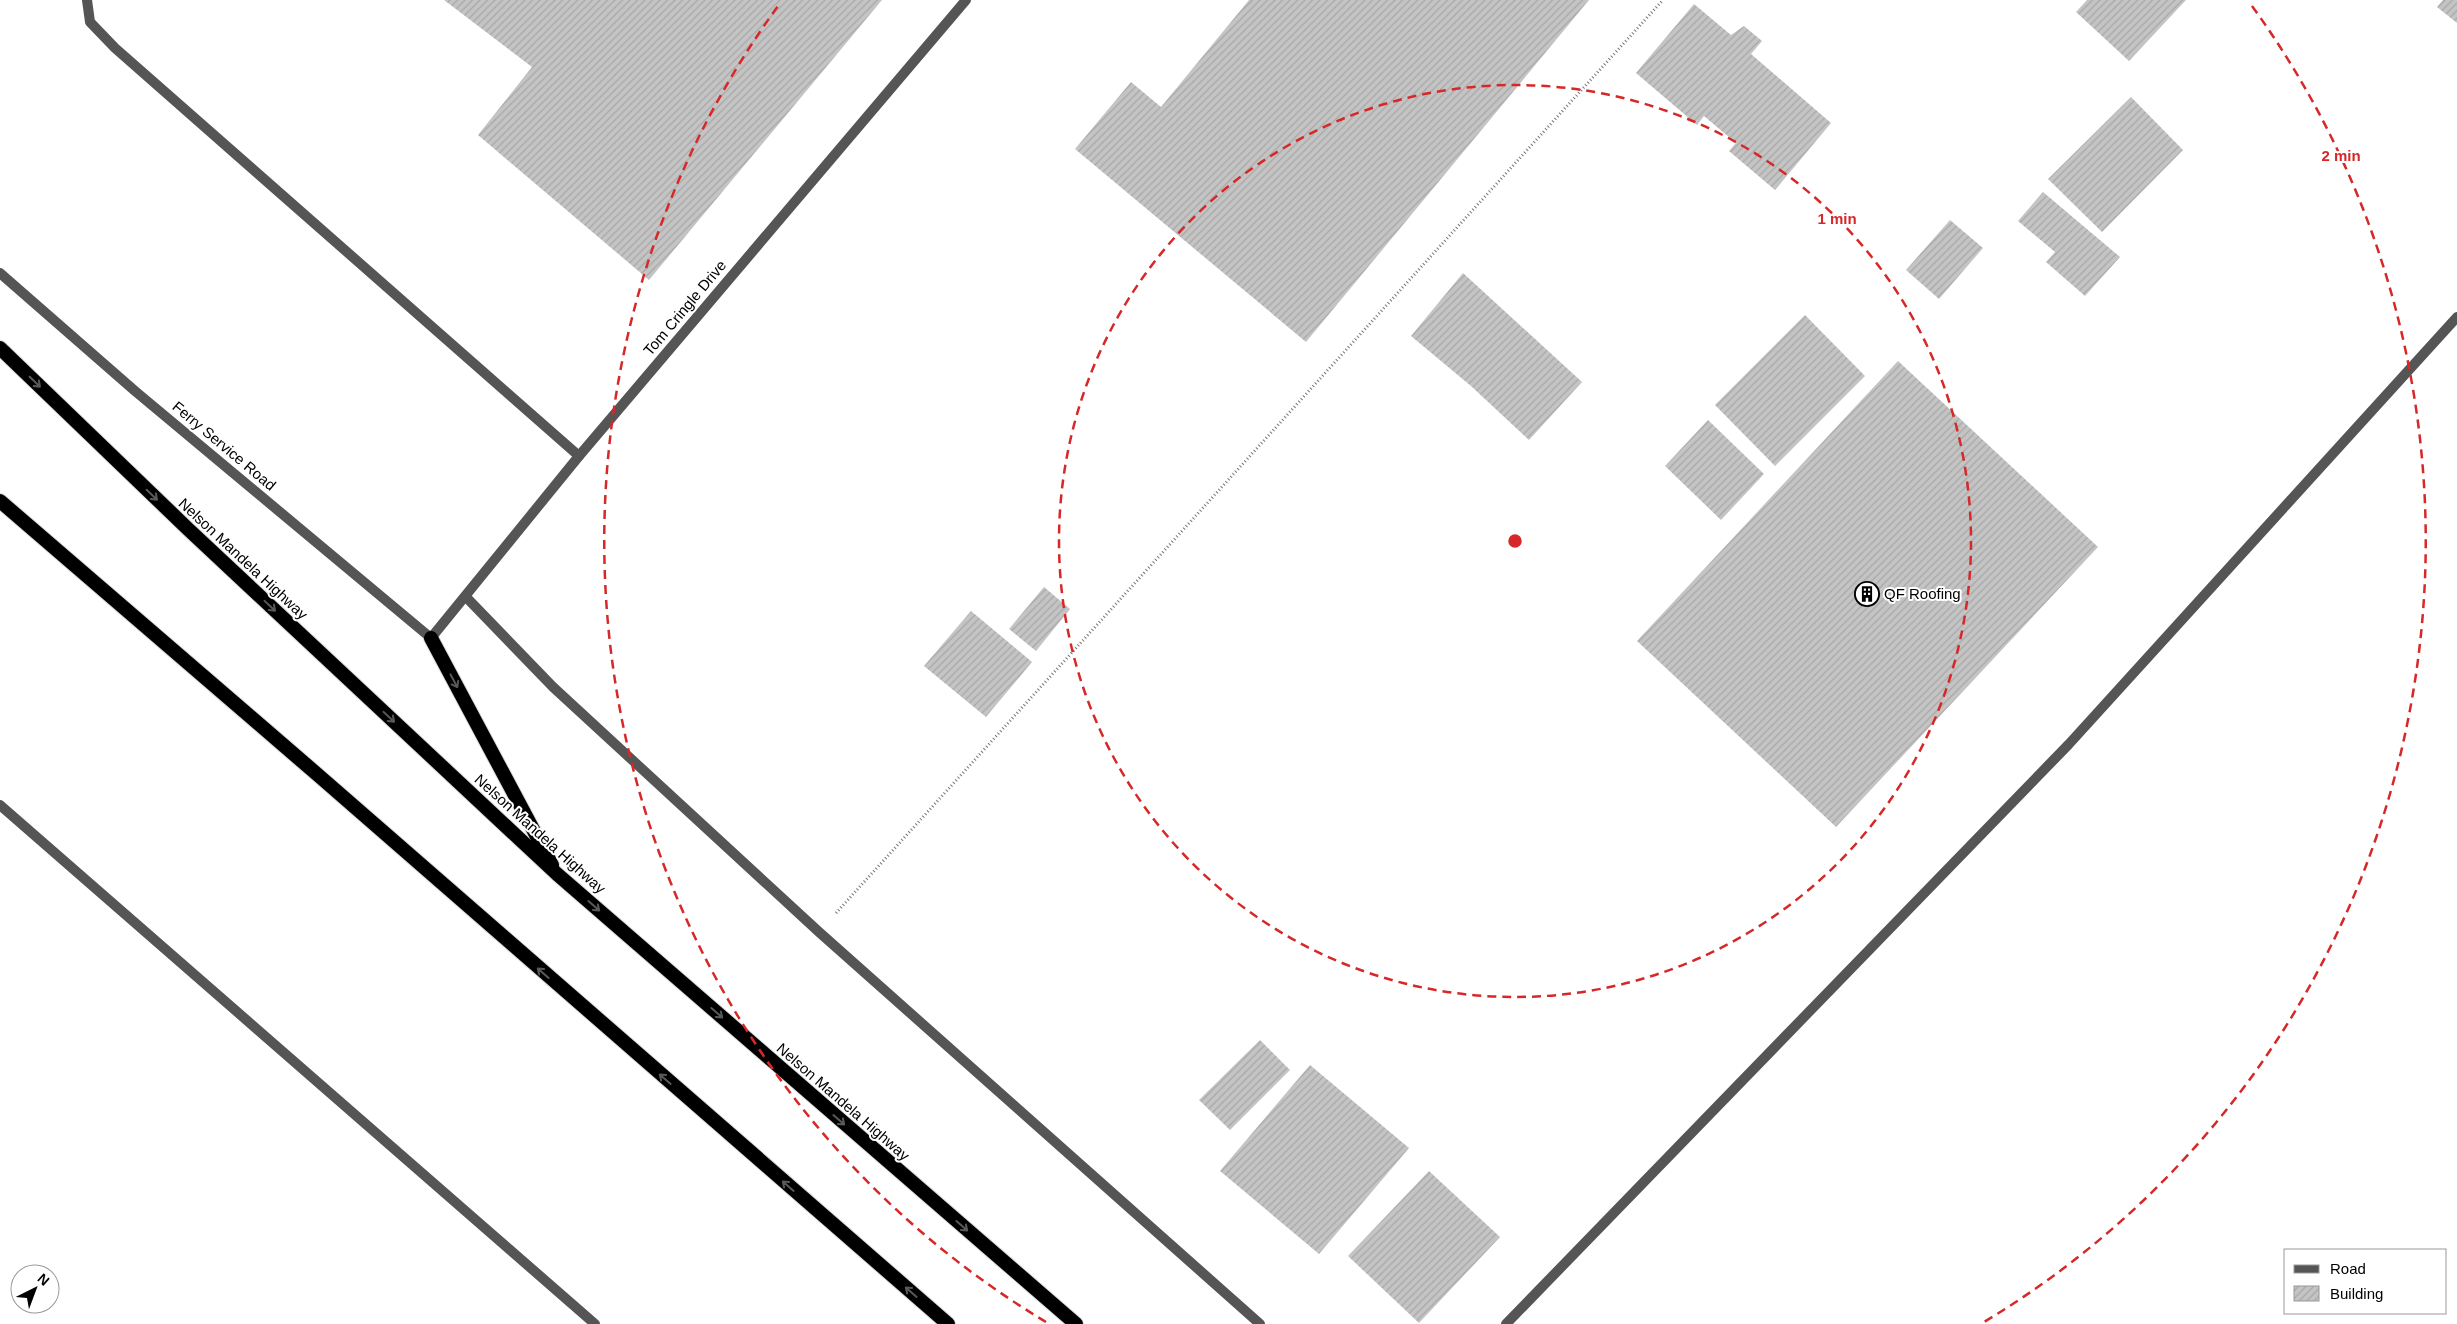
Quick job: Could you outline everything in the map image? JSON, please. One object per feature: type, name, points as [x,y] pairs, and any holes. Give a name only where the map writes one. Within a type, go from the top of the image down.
[{"type":"highway","name":"Nelson Mandela Highway","points":[[0,348],[188,530],[557,874],[1076,1324]]},
{"type":"highway","points":[[0,501],[948,1324]]},
{"type":"highway","points":[[431,638],[557,874]]},
{"type":"street","points":[[87,0],[90,22],[115,48],[579,456]]},
{"type":"street","name":"Tom Cringle Drive","points":[[431,638],[579,456],[966,0]]},
{"type":"street","name":"Ferry Service Road","points":[[0,273],[135,391],[431,638]]},
{"type":"street","points":[[1506,1324],[2069,744],[2457,317]]},
{"type":"street","points":[[466,597],[554,688],[818,932],[1260,1324]]},
{"type":"street","points":[[0,805],[595,1324]]},
{"type":"path","points":[[818,932],[1663,0]]},
{"type":"building","points":[[444,0],[882,0],[649,280],[478,135],[532,67]]},
{"type":"building","points":[[1249,0],[1589,0],[1306,342],[1075,149],[1131,82],[1161,107]]},
{"type":"building","points":[[2087,0],[2186,0],[2129,61],[2076,12]]},
{"type":"building","points":[[2443,0],[2457,0],[2457,23],[2437,7]]},
{"type":"building","points":[[1694,4],[1731,35],[1744,26],[1762,41],[1751,54],[1831,123],[1775,190],[1729,151],[1736,143],[1704,116],[1697,125],[1636,73]]},
{"type":"building","points":[[2131,97],[2183,150],[2102,232],[2048,179]]},
{"type":"building","points":[[2043,192],[2120,257],[2085,296],[2046,262],[2055,252],[2018,221]]},
{"type":"building","points":[[1950,220],[1983,248],[1939,299],[1906,270]]},
{"type":"building","points":[[1463,273],[1582,382],[1529,440],[1471,386],[1411,336]]},
{"type":"building","points":[[1805,315],[1865,376],[1775,466],[1715,405]]},
{"type":"building","name":"QF Roofing","points":[[1898,361],[2098,547],[1836,827],[1637,641]]},
{"type":"building","points":[[1708,420],[1764,474],[1721,520],[1665,466]]},
{"type":"building","points":[[1044,587],[1070,609],[1036,651],[1009,629]]},
{"type":"building","points":[[971,611],[1032,662],[986,717],[924,666]]},
{"type":"building","points":[[1260,1040],[1290,1070],[1230,1130],[1199,1100]]},
{"type":"building","points":[[1310,1065],[1409,1148],[1319,1254],[1220,1171]]},
{"type":"building","points":[[1429,1171],[1500,1237],[1419,1323],[1348,1256]]},
{"type":"place","name":"QF Roofing","points":[[1867,594]]}]
